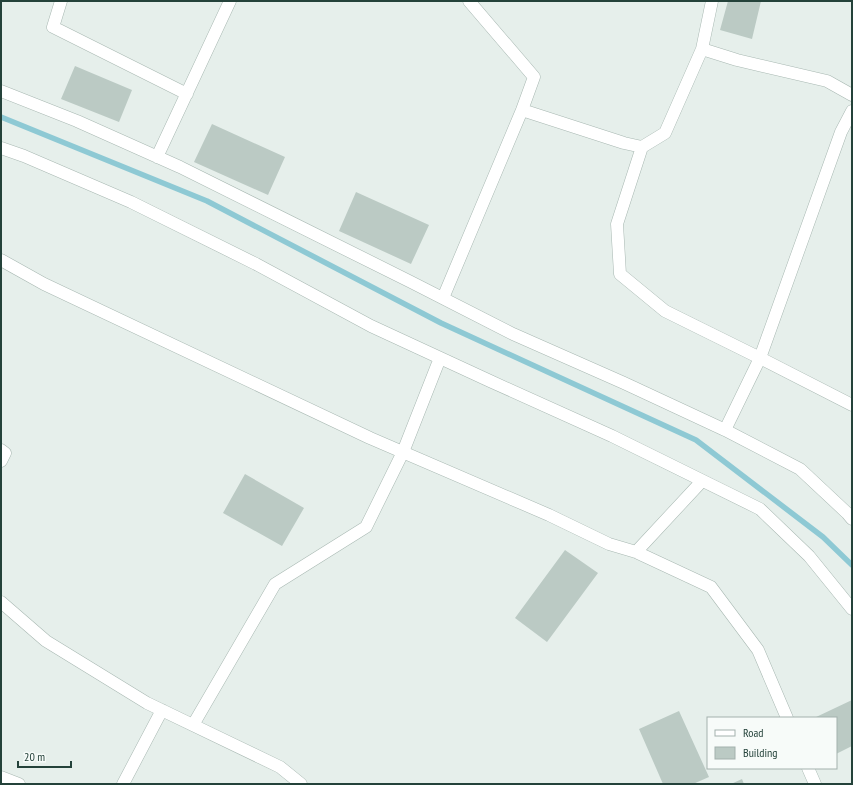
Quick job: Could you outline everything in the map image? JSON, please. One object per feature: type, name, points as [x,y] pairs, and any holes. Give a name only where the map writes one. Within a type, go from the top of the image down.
[{"type":"street","points":[[61,1],[53,27],[187,94]]},
{"type":"street","points":[[157,157],[230,1]]},
{"type":"street","points":[[443,298],[522,110],[534,77],[469,1]]},
{"type":"street","points":[[712,1],[702,50],[665,133],[642,147],[617,224],[620,274],[665,311],[852,405]]},
{"type":"street","points":[[702,50],[737,60],[827,81],[852,95]]},
{"type":"street","points":[[1,91],[77,121],[180,167],[513,334],[725,430],[800,469],[852,519]]},
{"type":"street","points":[[522,110],[624,143],[642,147]]},
{"type":"street","points":[[725,430],[760,358],[841,132],[852,111]]},
{"type":"street","points":[[1,148],[24,156],[131,202],[256,264],[371,326],[612,436],[760,509],[809,556],[852,609]]},
{"type":"street","points":[[1,260],[44,284],[363,434],[549,515],[609,544],[636,552],[711,587],[758,650],[787,717]]},
{"type":"street","points":[[193,725],[275,584],[366,527],[403,452],[440,358]]},
{"type":"street","points":[[1,450],[5,453],[1,461]]},
{"type":"street","points":[[636,552],[702,481]]},
{"type":"street","points":[[1,602],[46,641],[147,703],[280,768],[301,784]]},
{"type":"street","points":[[123,784],[162,710]]},
{"type":"street","points":[[808,769],[815,784]]},
{"type":"street","points":[[1,777],[19,784]]},
{"type":"building","points":[[728,1],[761,1],[752,39],[720,30]]},
{"type":"building","points":[[75,66],[132,90],[119,122],[61,99]]},
{"type":"building","points":[[212,124],[285,157],[268,195],[194,162]]},
{"type":"building","points":[[356,192],[429,225],[411,264],[339,231]]},
{"type":"building","points":[[245,474],[304,508],[282,546],[223,513]]},
{"type":"building","points":[[565,550],[598,573],[547,642],[515,618]]},
{"type":"building","points":[[852,700],[852,746],[837,754],[837,717],[816,717]]},
{"type":"building","points":[[679,711],[709,777],[693,784],[663,784],[639,729]]},
{"type":"building","points":[[742,779],[744,784],[731,784]]},
{"type":"waterway","points":[[1,117],[207,201],[441,323],[696,440],[823,537],[852,565]]}]
